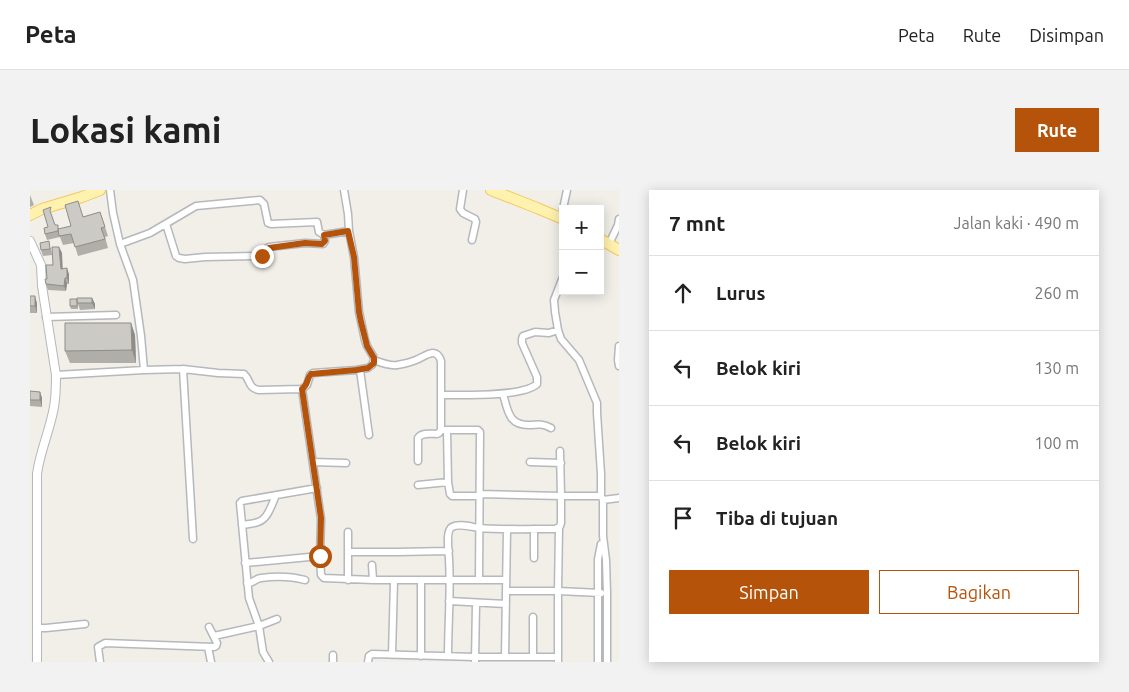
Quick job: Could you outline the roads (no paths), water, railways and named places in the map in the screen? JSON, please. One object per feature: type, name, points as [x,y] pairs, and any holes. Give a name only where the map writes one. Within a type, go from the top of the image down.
[{"type":"main road","points":[[30,215],[42,209],[100,190]]},
{"type":"main road","points":[[491,190],[538,208],[559,213]]},
{"type":"main road","points":[[604,241],[619,250]]},
{"type":"street","points":[[110,190],[120,244],[133,280],[144,370]]},
{"type":"street","points":[[56,375],[144,370],[183,370],[244,374],[247,376],[251,386],[259,390],[302,389],[307,385],[310,375],[314,373],[368,368],[374,360],[367,346],[359,312],[354,257],[348,231],[348,214],[344,190]]},
{"type":"street","points":[[463,190],[460,210],[475,219],[476,222],[472,240]]},
{"type":"street","points":[[564,205],[566,190]]},
{"type":"street","points":[[120,244],[150,233],[196,206],[260,200],[264,204],[268,223],[315,221],[318,223],[319,232],[324,235],[348,231]]},
{"type":"street","points":[[604,241],[618,225],[619,219]]},
{"type":"street","points":[[166,224],[176,256],[185,259],[260,256],[269,248],[305,243],[322,244],[325,241],[324,235]]},
{"type":"street","points":[[30,241],[41,265],[42,286],[57,389],[54,409],[39,459],[37,474],[33,544],[37,662]]},
{"type":"street","points":[[559,287],[554,300],[558,330],[561,339],[579,360],[597,403],[603,536],[606,560],[607,662]]},
{"type":"street","points":[[46,317],[116,315]]},
{"type":"street","points":[[442,395],[479,396],[503,394],[535,387],[537,377],[522,343],[523,336],[535,332],[549,333],[558,330]]},
{"type":"street","points":[[619,346],[619,366]]},
{"type":"street","points":[[374,360],[396,365],[416,360],[430,353],[436,353],[440,356],[448,482],[451,495],[619,498]]},
{"type":"street","points":[[183,370],[193,538]]},
{"type":"street","points":[[360,370],[369,435]]},
{"type":"street","points":[[302,389],[321,518],[320,556],[321,575],[324,578],[394,581],[505,580]]},
{"type":"street","points":[[503,394],[507,410],[512,420],[517,424],[542,424],[551,428]]},
{"type":"street","points":[[418,461],[418,438],[422,434],[437,434],[444,430],[478,430],[480,432],[478,580]]},
{"type":"street","points":[[368,662],[370,655],[448,656],[475,660],[505,657],[558,659],[559,528],[561,523],[560,451]]},
{"type":"street","points":[[313,462],[346,463]]},
{"type":"street","points":[[530,462],[561,463]]},
{"type":"street","points":[[418,485],[448,482]]},
{"type":"street","points":[[269,662],[263,652],[259,626],[246,583],[240,503],[242,500],[317,488]]},
{"type":"street","points":[[242,525],[262,520],[270,510],[276,495]]},
{"type":"street","points":[[448,656],[450,580],[448,537],[451,528],[463,526],[507,529],[559,528]]},
{"type":"street","points":[[505,657],[507,529]]},
{"type":"street","points":[[534,529],[534,558]]},
{"type":"street","points":[[348,532],[348,580]]},
{"type":"street","points":[[598,662],[598,559],[603,536]]},
{"type":"street","points":[[348,552],[449,551]]},
{"type":"street","points":[[245,563],[320,556]]},
{"type":"street","points":[[372,566],[373,580]]},
{"type":"street","points":[[246,583],[253,582],[258,578],[275,577],[293,577],[305,580]]},
{"type":"street","points":[[392,655],[394,581]]},
{"type":"street","points":[[421,581],[421,656]]},
{"type":"street","points":[[506,591],[607,593]]},
{"type":"street","points":[[449,602],[506,604]]},
{"type":"street","points":[[475,660],[476,604]]},
{"type":"street","points":[[533,617],[533,657]]},
{"type":"street","points":[[214,636],[259,626],[277,619]]},
{"type":"street","points":[[37,628],[85,624]]},
{"type":"street","points":[[100,662],[98,647],[106,643],[216,646],[217,643],[209,627]]},
{"type":"street","points":[[208,647],[210,662]]}]
